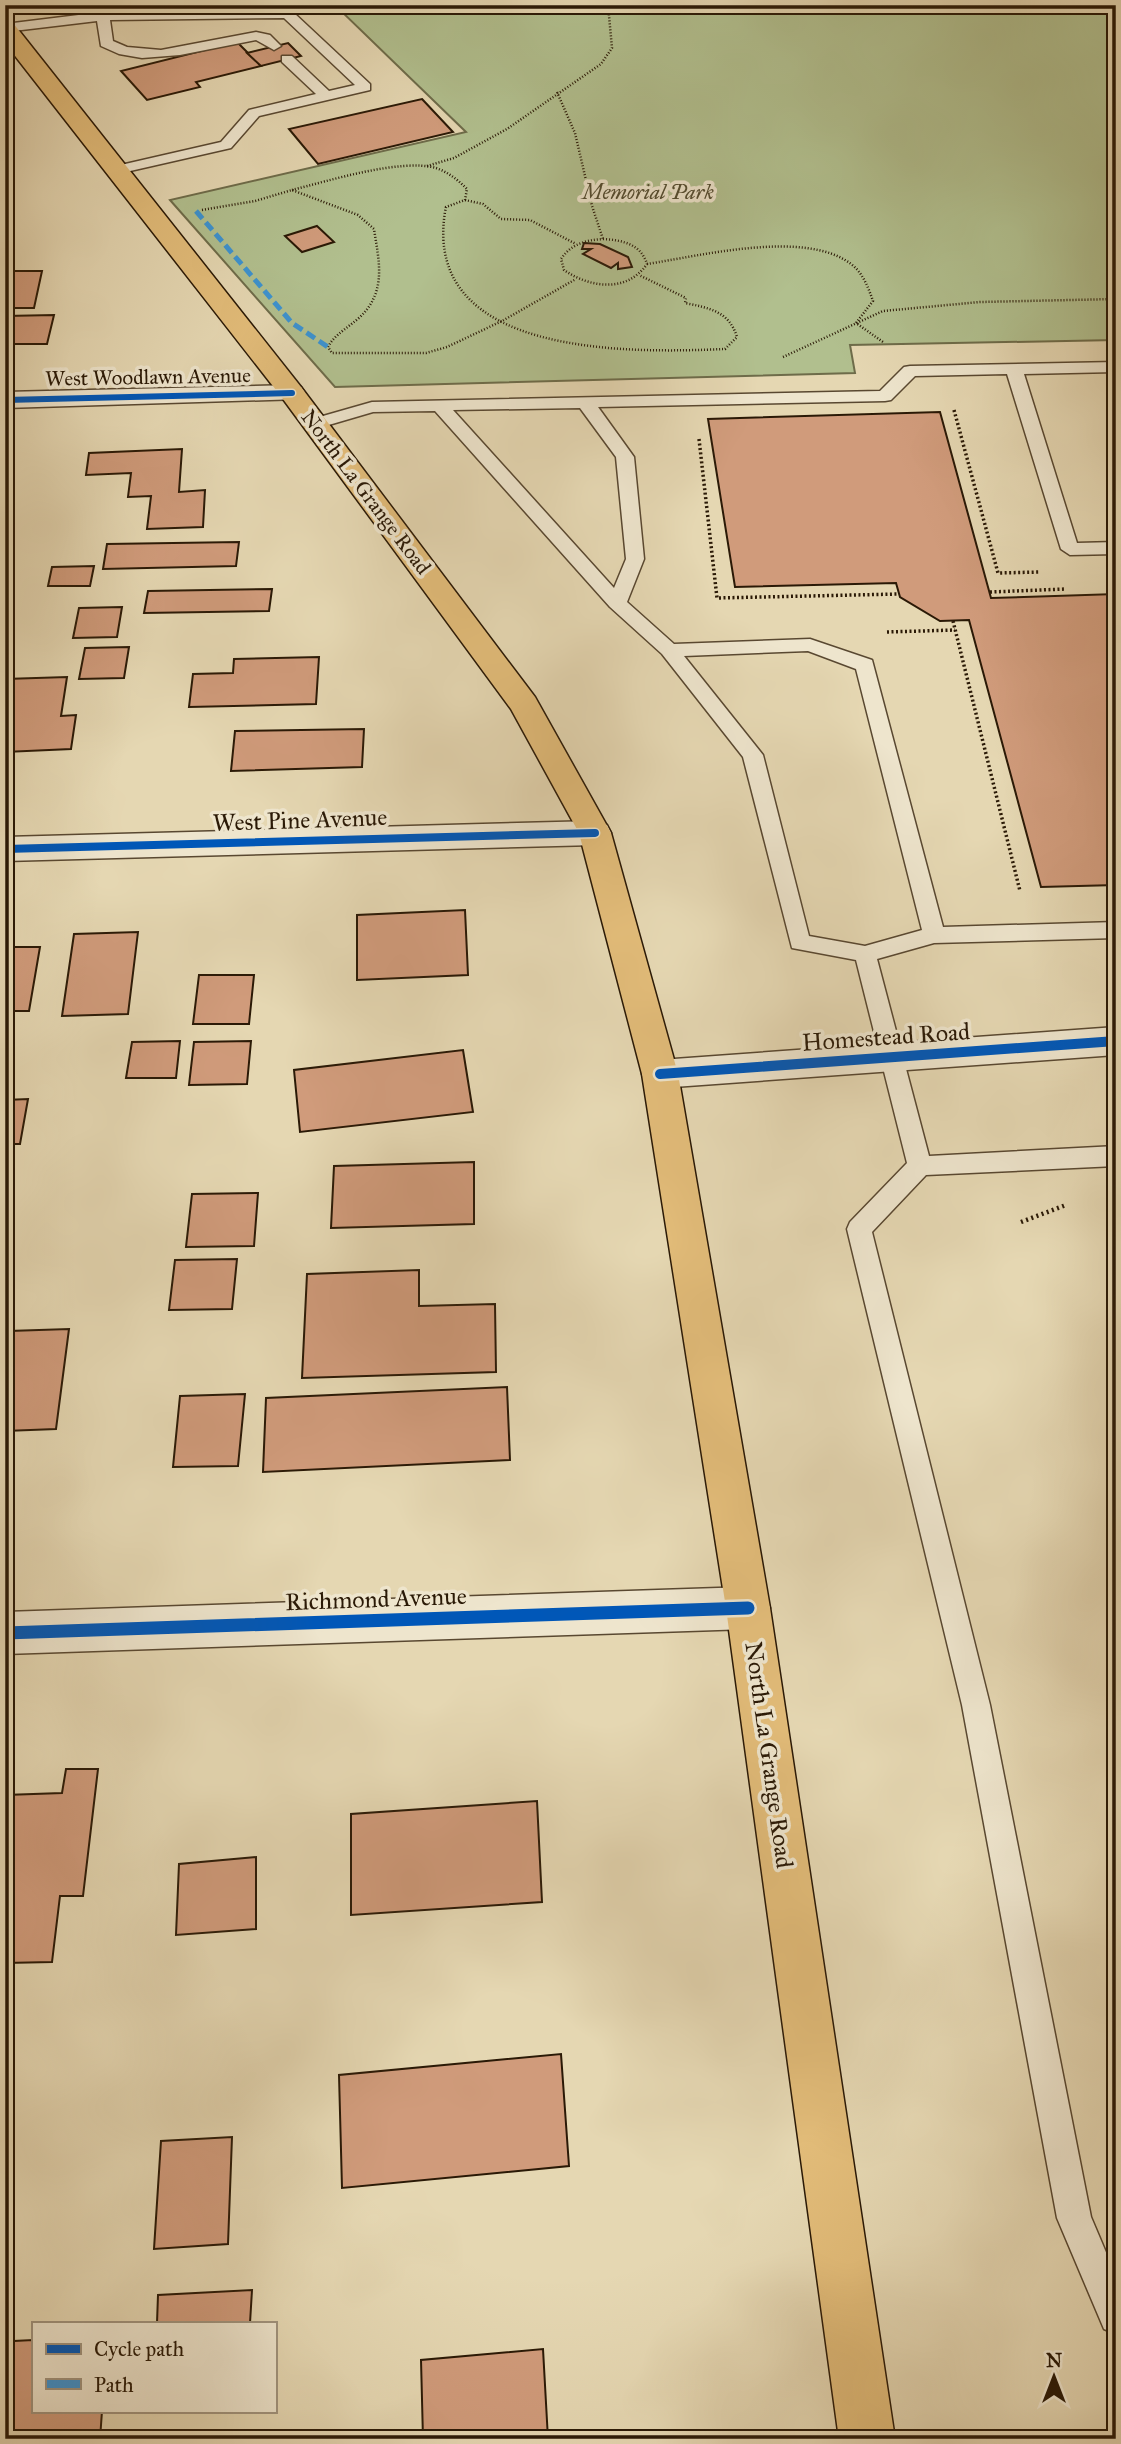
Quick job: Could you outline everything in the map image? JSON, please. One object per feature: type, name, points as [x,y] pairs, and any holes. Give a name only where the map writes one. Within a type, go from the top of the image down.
[{"type":"main road","name":"North La Grange Road","points":[[5,28],[292,393],[524,704],[595,833],[660,1074],[748,1608],[867,2439]]},
{"type":"street","name":"West Woodlawn Avenue","points":[[5,400],[292,393]]},
{"type":"street","name":"West Pine Avenue","points":[[5,849],[595,833]]},
{"type":"street","name":"Homestead Road","points":[[660,1074],[1116,1041]]},
{"type":"street","name":"Richmond Avenue","points":[[5,1633],[748,1608]]},
{"type":"lane","points":[[5,28],[103,16],[287,10],[365,86],[254,113],[226,145],[117,170]]},
{"type":"lane","points":[[103,16],[106,43],[121,52],[146,56],[256,36],[265,38],[274,46]]},
{"type":"lane","points":[[287,59],[326,96]]},
{"type":"lane","points":[[315,424],[372,407],[885,396],[910,371],[1116,366]]},
{"type":"lane","points":[[1014,369],[1070,549],[1116,548]]},
{"type":"lane","points":[[585,402],[625,457],[635,559],[617,603]]},
{"type":"lane","points":[[439,405],[617,603],[669,650],[753,755],[800,942],[865,954],[934,934],[1116,930]]},
{"type":"lane","points":[[669,650],[810,645],[865,665],[934,934]]},
{"type":"lane","points":[[865,954],[920,1167]]},
{"type":"lane","points":[[1116,1156],[920,1167],[859,1229],[976,1705],[1074,2218],[1116,2317]]},
{"type":"path","points":[[422,168],[454,158],[507,129],[601,64],[612,48],[608,5]]},
{"type":"path","points":[[558,92],[575,133],[592,206],[603,239]]},
{"type":"path","points":[[156,220],[255,201],[353,176],[430,167],[453,175],[467,189],[465,200]]},
{"type":"path","points":[[292,190],[358,215],[374,229],[381,287],[372,307],[333,337],[328,346],[332,353]]},
{"type":"path","points":[[576,244],[530,220],[501,219],[483,204],[465,200],[446,207],[443,217],[445,255],[450,272],[464,295],[522,331],[548,339],[609,350],[646,352],[725,349],[737,337],[735,325],[726,314],[685,303],[686,298],[639,275]]},
{"type":"path","points":[[647,264],[642,251],[635,246],[603,239],[576,244],[569,248],[561,259],[564,270],[576,279],[609,284],[639,275],[647,264],[778,247],[820,251],[846,261],[866,280],[873,301],[856,323]]},
{"type":"path","points":[[327,358],[332,353],[426,353],[447,347],[502,321],[576,279]]},
{"type":"path","points":[[778,360],[883,311],[980,302],[1116,299]]},
{"type":"path","points":[[856,323],[880,339],[910,371],[945,393],[955,411],[998,573],[1051,572]]},
{"type":"path","points":[[725,349],[730,359]]},
{"type":"path","points":[[625,457],[698,426],[717,598],[899,594]]},
{"type":"path","points":[[990,592],[1078,589]]},
{"type":"path","points":[[953,621],[1022,898]]},
{"type":"path","points":[[865,665],[875,632],[955,630]]},
{"type":"green space","name":"Memorial Park","points":[[341,5],[1116,5],[1116,340],[850,345],[855,373],[335,387],[170,200],[466,132],[340,10]]},
{"type":"building","points":[[237,42],[261,66],[196,82],[200,87],[147,100],[121,71]]},
{"type":"building","points":[[288,43],[301,56],[261,66],[247,53]]},
{"type":"building","points":[[422,99],[453,132],[318,164],[289,129]]},
{"type":"building","points":[[317,226],[334,242],[302,252],[285,236]]},
{"type":"building","points":[[584,243],[600,244],[628,257],[632,267],[618,269],[618,263],[611,268],[583,254],[591,249],[582,249]]},
{"type":"building","points":[[5,271],[42,271],[34,308],[5,308]]},
{"type":"building","points":[[54,315],[47,344],[5,344],[5,316]]},
{"type":"building","points":[[940,412],[991,598],[1116,594],[1116,885],[1041,887],[969,620],[940,621],[900,597],[896,583],[735,587],[708,419]]},
{"type":"building","points":[[182,449],[179,492],[205,490],[203,527],[147,529],[151,496],[128,497],[131,473],[86,475],[89,453]]},
{"type":"building","points":[[239,542],[236,566],[103,569],[107,544]]},
{"type":"building","points":[[94,566],[90,586],[48,586],[52,567]]},
{"type":"building","points":[[272,589],[269,611],[144,613],[148,591]]},
{"type":"building","points":[[122,607],[117,637],[73,638],[79,608]]},
{"type":"building","points":[[129,647],[124,678],[79,679],[85,648]]},
{"type":"building","points":[[319,657],[316,704],[189,707],[193,674],[233,673],[234,659]]},
{"type":"building","points":[[67,677],[61,716],[76,715],[71,749],[5,752],[5,679]]},
{"type":"building","points":[[364,729],[362,767],[231,771],[235,731]]},
{"type":"building","points":[[465,910],[468,975],[357,980],[357,915]]},
{"type":"building","points":[[138,932],[128,1014],[62,1016],[74,934]]},
{"type":"building","points":[[5,947],[40,947],[29,1011],[5,1011]]},
{"type":"building","points":[[199,975],[254,975],[249,1024],[193,1024]]},
{"type":"building","points":[[180,1041],[176,1078],[126,1078],[132,1042]]},
{"type":"building","points":[[251,1041],[247,1084],[189,1085],[194,1042]]},
{"type":"building","points":[[463,1050],[473,1112],[300,1132],[294,1070]]},
{"type":"building","points":[[28,1099],[20,1144],[5,1144],[5,1100]]},
{"type":"building","points":[[474,1162],[474,1224],[331,1228],[334,1166]]},
{"type":"building","points":[[258,1193],[254,1246],[186,1247],[192,1194]]},
{"type":"building","points":[[5,1200],[13,1200],[5,1240]]},
{"type":"building","points":[[237,1259],[232,1309],[169,1310],[175,1260]]},
{"type":"building","points":[[419,1270],[419,1306],[495,1304],[496,1372],[302,1378],[307,1274]]},
{"type":"building","points":[[69,1329],[56,1429],[5,1431],[5,1358],[9,1331]]},
{"type":"building","points":[[507,1387],[510,1460],[263,1472],[266,1398]]},
{"type":"building","points":[[245,1394],[238,1466],[173,1467],[180,1396]]},
{"type":"building","points":[[66,1769],[98,1769],[83,1896],[60,1896],[52,1962],[5,1963],[5,1795],[62,1793]]},
{"type":"building","points":[[537,1801],[542,1902],[351,1915],[351,1814]]},
{"type":"building","points":[[256,1857],[256,1929],[176,1935],[179,1864]]},
{"type":"building","points":[[561,2054],[569,2166],[342,2188],[339,2075]]},
{"type":"building","points":[[232,2137],[228,2244],[154,2249],[161,2141]]},
{"type":"building","points":[[252,2290],[250,2322],[157,2322],[158,2295]]},
{"type":"building","points":[[32,2340],[32,2412],[102,2412],[100,2439],[5,2439],[14,2341]]},
{"type":"building","points":[[543,2349],[548,2439],[423,2439],[421,2360]]},
{"type":"marked path","points":[[196,211],[292,323],[328,347]]},
{"type":"cycle path","points":[[5,400],[292,393]]},
{"type":"cycle path","points":[[5,849],[595,833]]},
{"type":"cycle path","points":[[660,1074],[1116,1041]]},
{"type":"cycle path","points":[[5,1633],[748,1608]]}]
